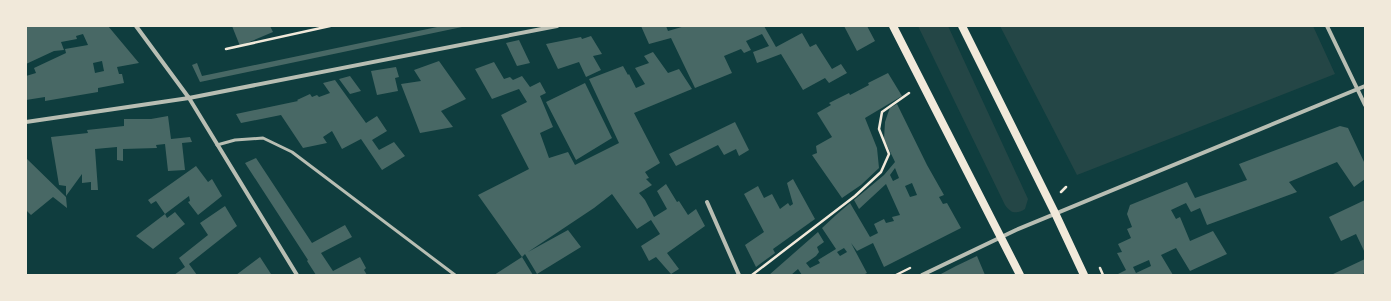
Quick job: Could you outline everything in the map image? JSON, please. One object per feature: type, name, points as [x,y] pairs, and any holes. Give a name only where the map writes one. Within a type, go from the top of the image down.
[{"type":"main road","points":[[893,26],[1020,275]]},
{"type":"main road","points":[[962,26],[1055,213],[1084,275]]},
{"type":"street","points":[[136,26],[188,98],[297,275]]},
{"type":"street","points":[[26,122],[188,98],[557,26]]},
{"type":"street","points":[[1327,26],[1365,106]]},
{"type":"street","points":[[922,275],[1000,237],[1055,213],[1076,206],[1365,86]]},
{"type":"street","points":[[707,202],[739,275]]},
{"type":"lane","points":[[217,145],[235,140],[263,138],[292,152],[455,275]]},
{"type":"path","points":[[226,49],[330,26]]},
{"type":"path","points":[[752,275],[854,196],[881,172],[889,154],[879,129],[882,112],[923,84]]},
{"type":"shaded area","points":[[918,26],[948,26],[1028,199],[1025,209],[1019,212],[1012,212],[1005,205]]},
{"type":"shaded area","points":[[1000,26],[1313,26],[1335,74],[1077,175]]},
{"type":"building","points":[[26,26],[108,26],[139,63],[117,67],[119,74],[122,74],[124,83],[98,88],[98,92],[45,101],[45,97],[26,100],[26,76],[36,73],[34,68],[66,53],[65,49],[88,45],[83,34],[76,36],[77,39],[61,42],[64,50],[54,51],[26,64]],"holes":[[[102,61],[104,71],[95,73],[93,63]]]},
{"type":"building","points":[[232,26],[270,26],[273,32],[240,46]]},
{"type":"building","points":[[442,26],[462,27],[200,82],[192,65],[197,63],[202,76]]},
{"type":"building","points":[[641,26],[666,26],[668,31],[685,26],[764,26],[776,47],[802,33],[810,47],[816,44],[832,69],[841,64],[847,73],[829,83],[825,78],[803,90],[781,54],[757,63],[753,52],[769,46],[762,34],[746,41],[751,50],[744,53],[741,49],[724,56],[732,73],[695,88],[671,38],[649,44]]},
{"type":"building","points":[[844,26],[867,26],[875,41],[857,51]]},
{"type":"building","points":[[591,36],[602,54],[593,56],[601,70],[586,77],[579,62],[558,69],[546,44],[581,37],[582,39]]},
{"type":"building","points":[[519,40],[530,63],[517,66],[506,43]]},
{"type":"building","points":[[653,52],[668,73],[679,69],[692,89],[634,113],[660,163],[645,172],[649,178],[646,179],[652,185],[639,193],[645,200],[654,217],[667,209],[657,191],[666,184],[677,202],[679,201],[688,215],[696,209],[705,226],[667,253],[679,269],[671,274],[656,257],[649,261],[641,246],[660,234],[651,220],[637,229],[612,194],[594,208],[528,252],[568,230],[581,247],[537,274],[525,254],[522,257],[478,195],[529,169],[501,115],[527,102],[519,89],[492,99],[475,69],[494,62],[504,79],[510,77],[513,80],[522,76],[530,87],[540,82],[546,93],[540,96],[553,127],[540,133],[549,158],[568,152],[575,165],[619,143],[589,79],[623,66],[636,88],[645,84],[635,68],[649,63],[644,56]]},
{"type":"building","points":[[439,61],[466,99],[441,111],[453,127],[420,133],[401,84],[421,81],[414,70]]},
{"type":"building","points":[[396,67],[399,77],[395,78],[398,91],[377,95],[371,71]]},
{"type":"building","points":[[888,73],[902,96],[865,118],[877,148],[879,168],[861,185],[842,198],[812,155],[817,153],[816,146],[832,137],[817,113],[831,105],[829,103],[849,93],[850,95],[869,85],[868,83]]},
{"type":"building","points":[[350,76],[361,91],[350,94],[339,79]]},
{"type":"building","points":[[335,80],[366,123],[377,116],[387,131],[372,140],[379,150],[394,142],[405,156],[382,170],[361,139],[342,149],[332,131],[323,137],[327,143],[303,148],[281,115],[241,123],[236,114],[298,101],[297,100],[310,94],[312,97],[317,95],[319,97],[330,93],[323,83]]},
{"type":"building","points":[[585,83],[612,138],[576,160],[546,102]]},
{"type":"building","points":[[897,104],[927,165],[944,195],[939,197],[943,204],[947,203],[961,228],[884,267],[873,243],[857,251],[851,243],[867,273],[863,275],[802,275],[798,269],[791,275],[769,275],[818,232],[824,242],[817,247],[819,252],[816,256],[806,263],[810,268],[820,263],[818,260],[836,249],[822,228],[850,203],[870,237],[878,233],[874,224],[884,219],[886,223],[894,221],[892,217],[900,215],[886,184],[859,209],[854,200],[884,175],[895,162],[884,139],[885,122],[890,108]],"holes":[[[895,168],[899,178],[893,181],[890,175]],[[912,183],[917,195],[910,197],[905,186]],[[844,248],[847,252],[840,256],[837,252]]]},
{"type":"building","points":[[168,116],[171,139],[190,137],[192,142],[182,143],[185,170],[168,171],[165,144],[156,145],[157,148],[123,149],[123,161],[117,160],[117,147],[95,149],[98,190],[91,190],[91,182],[82,183],[82,174],[66,196],[66,186],[59,185],[51,137],[88,133],[87,130],[124,126],[124,119],[151,119]]},
{"type":"building","points":[[735,122],[749,150],[739,156],[736,149],[724,155],[718,145],[676,166],[669,154]]},
{"type":"building","points":[[1340,126],[1348,128],[1365,164],[1365,179],[1354,187],[1337,162],[1289,182],[1297,192],[1207,225],[1200,208],[1191,212],[1186,203],[1171,210],[1176,219],[1180,217],[1190,241],[1213,231],[1227,254],[1190,271],[1176,248],[1161,255],[1173,275],[1118,274],[1126,270],[1117,253],[1122,252],[1118,244],[1131,238],[1127,229],[1132,227],[1127,214],[1130,205],[1187,182],[1195,198],[1247,180],[1239,164]],"holes":[[[1149,260],[1151,266],[1136,273],[1133,267]]]},
{"type":"building","points":[[26,158],[66,197],[67,208],[53,197],[31,215],[26,210]]},
{"type":"building","points":[[256,158],[312,243],[345,225],[352,237],[321,253],[333,271],[360,257],[366,268],[364,270],[367,275],[316,275],[307,261],[308,260],[245,163]]},
{"type":"building","points":[[196,166],[208,182],[212,179],[222,196],[198,215],[188,202],[190,201],[189,196],[165,214],[156,201],[151,204],[148,200]]},
{"type":"building","points":[[793,179],[815,219],[773,249],[775,253],[756,267],[745,245],[764,232],[744,194],[758,186],[764,198],[772,194],[780,209],[788,203],[790,206],[793,204],[787,183]]},
{"type":"building","points":[[1365,200],[1365,253],[1356,234],[1341,241],[1329,217]]},
{"type":"building","points":[[225,206],[237,226],[189,264],[197,275],[174,275],[185,267],[179,258],[208,235],[200,223]]},
{"type":"building","points":[[175,212],[185,224],[153,249],[136,236],[165,214],[167,218]]},
{"type":"building","points":[[977,256],[985,275],[939,275],[956,266]]},
{"type":"building","points":[[260,257],[271,274],[236,275]]},
{"type":"building","points":[[522,257],[533,275],[494,275]]},
{"type":"building","points":[[1365,259],[1365,273],[1360,275],[1331,275]]}]
